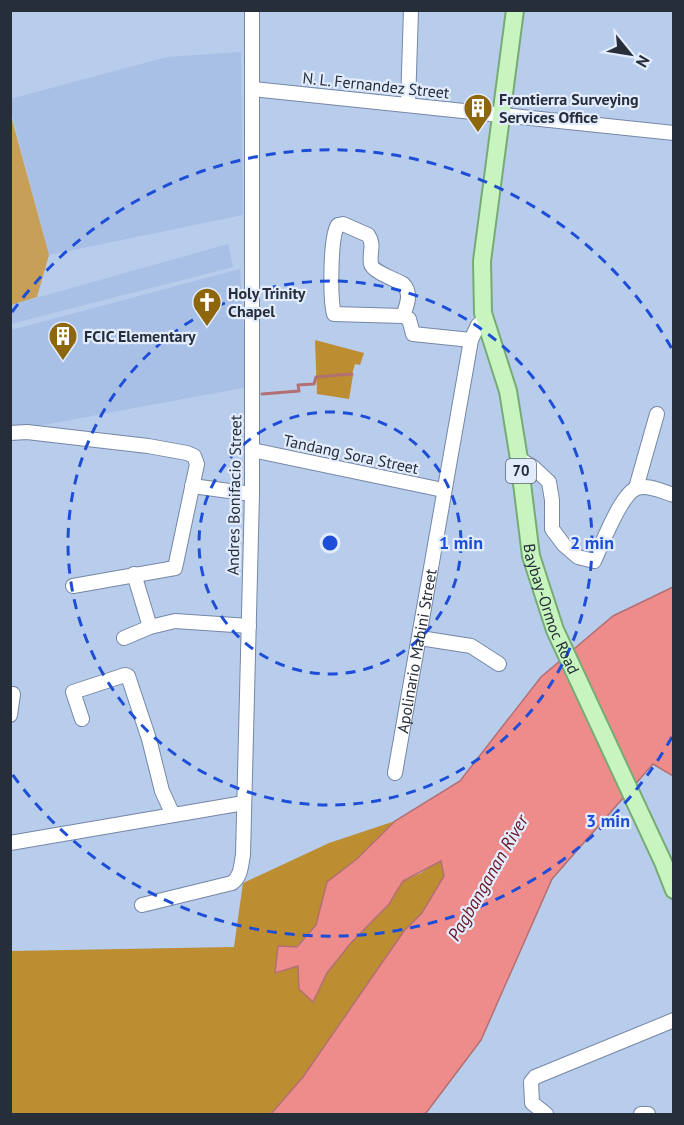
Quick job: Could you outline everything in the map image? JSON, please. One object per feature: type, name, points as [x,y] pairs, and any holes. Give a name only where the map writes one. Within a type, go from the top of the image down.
[{"type":"main road","name":"70","points":[[484,316],[482,261],[515,10]]},
{"type":"main road","name":"Baybay-Ormoc Road","points":[[484,316],[508,390],[531,556],[555,630],[674,890]]},
{"type":"street","name":"Andres Bonifacio Street","points":[[142,905],[232,883],[237,880],[243,855],[252,494],[252,10]]},
{"type":"street","points":[[408,104],[411,10]]},
{"type":"street","name":"N. L. Fernandez Street","points":[[253,90],[408,104],[674,133]]},
{"type":"street","points":[[403,316],[408,300],[407,288],[404,284],[375,270],[371,264],[372,243],[368,235],[343,224],[338,225],[335,228],[331,286],[334,314],[403,316],[409,319],[413,334],[471,340]]},
{"type":"street","name":"Apolinario Mabini Street","points":[[395,773],[471,340],[484,316]]},
{"type":"street","points":[[519,459],[533,467],[549,482],[552,500],[552,529],[564,545],[578,557],[594,561],[625,497],[636,488],[657,414]]},
{"type":"street","points":[[10,433],[27,432],[148,446],[191,454],[196,459],[197,464],[175,568],[73,586]]},
{"type":"street","name":"Tandang Sora Street","points":[[252,450],[444,490]]},
{"type":"street","points":[[192,486],[252,494]]},
{"type":"street","points":[[636,488],[651,488],[674,495]]},
{"type":"street","points":[[134,574],[150,627]]},
{"type":"street","points":[[124,638],[150,627],[175,621],[249,626]]},
{"type":"street","points":[[420,638],[471,646],[499,664]]},
{"type":"street","points":[[82,718],[73,692],[124,675],[128,676],[162,791],[173,815]]},
{"type":"street","points":[[10,715],[13,694]]},
{"type":"street","points":[[10,843],[244,803]]},
{"type":"street","points":[[546,1114],[532,1103],[531,1082],[536,1077],[674,1020]]},
{"type":"street","points":[[641,1114],[648,1114]]},
{"type":"shaded area","points":[[241,52],[243,215],[49,255],[11,112],[10,99],[167,57]]},
{"type":"shaded area","points":[[10,112],[49,255],[37,297],[11,305]]},
{"type":"shaded area","points":[[228,244],[233,267],[11,324],[11,305]]},
{"type":"shaded area","points":[[240,269],[248,387],[11,431],[11,330]]},
{"type":"shaded area","points":[[315,340],[364,353],[360,365],[355,364],[349,399],[317,394]]},
{"type":"shaded area","points":[[395,821],[357,859],[327,882],[316,925],[296,947],[278,946],[276,973],[298,966],[313,1002],[327,973],[350,944],[389,904],[403,881],[441,860],[445,876],[422,913],[404,931],[303,1077],[271,1114],[11,1114],[10,951],[234,947],[243,883],[329,843]]},
{"type":"water","name":"Pagbanganan River","points":[[673,587],[673,776],[653,764],[552,879],[481,1040],[426,1113],[271,1114],[303,1077],[404,931],[422,913],[444,876],[441,861],[403,881],[389,904],[350,944],[327,973],[313,1002],[299,989],[298,966],[275,973],[278,946],[297,947],[316,925],[327,882],[357,859],[395,821],[460,781],[541,677],[613,616]]},
{"type":"waterway","points":[[262,394],[299,391],[298,385],[314,384],[316,377],[352,374]]},
{"type":"place","name":"Frontierra Surveying Services Office","points":[[478,134]]},
{"type":"place","name":"Holy Trinity Chapel","points":[[207,328]]},
{"type":"place","name":"FCIC Elementary","points":[[63,362]]}]
